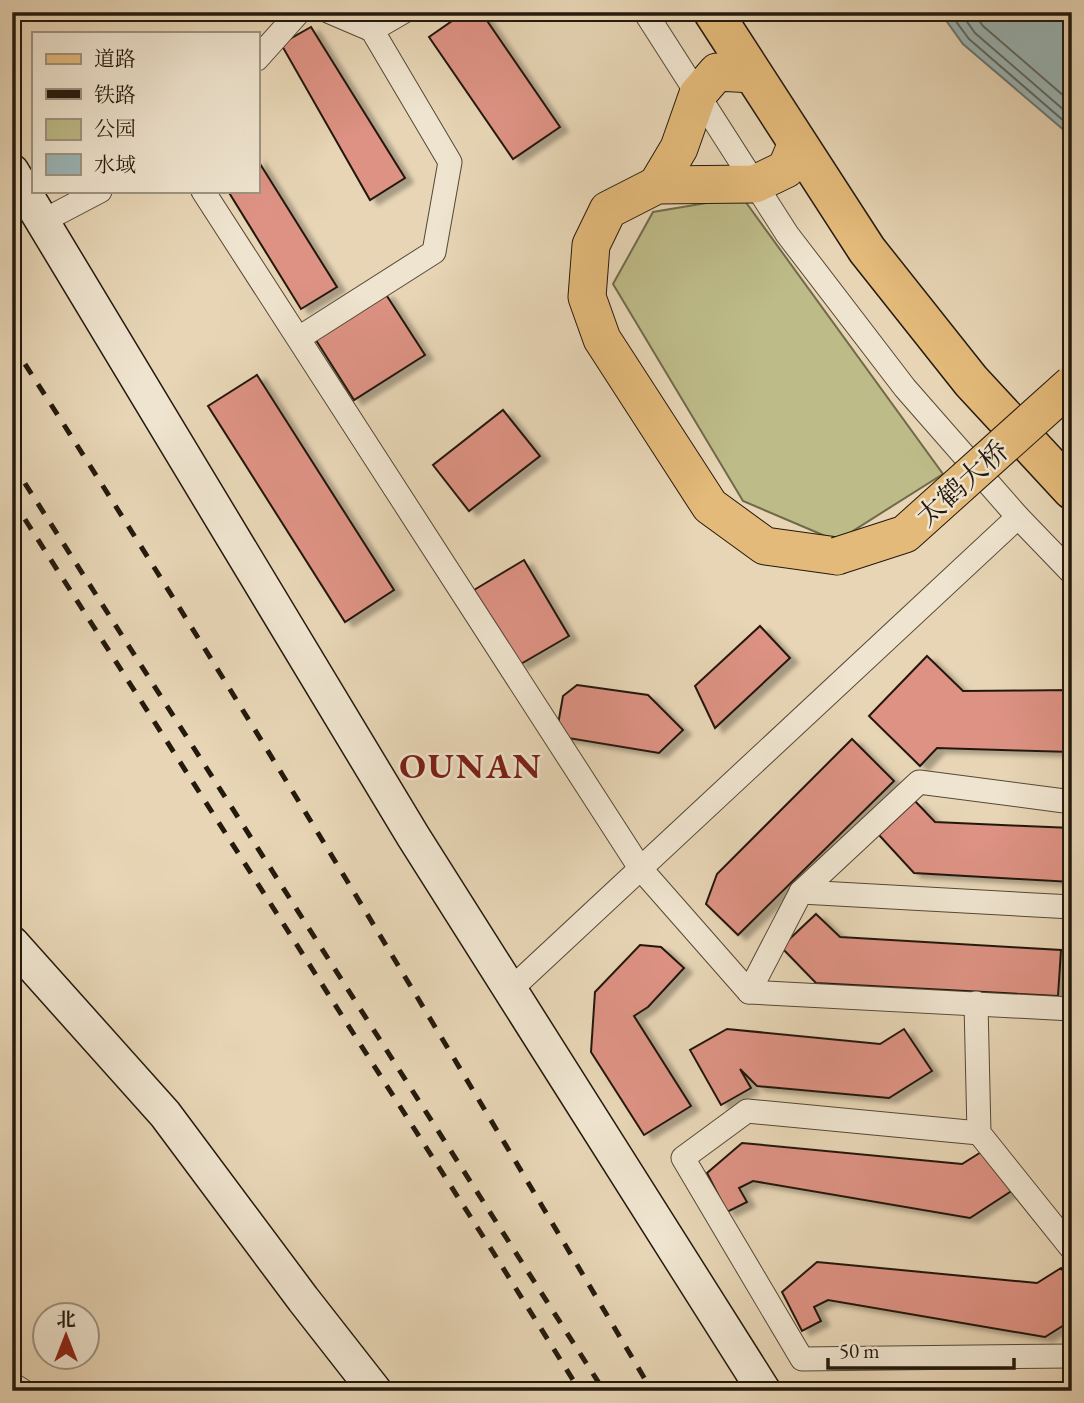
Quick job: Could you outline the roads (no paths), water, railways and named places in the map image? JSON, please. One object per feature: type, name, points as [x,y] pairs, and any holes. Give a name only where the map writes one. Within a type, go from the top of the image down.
[{"type":"highway","points":[[713,12],[867,250],[971,381],[1072,490]]},
{"type":"main road","points":[[657,185],[679,148],[698,94],[716,72],[753,74]]},
{"type":"main road","points":[[657,185],[755,184],[786,169],[797,143]]},
{"type":"main road","name":"太鹤大桥","points":[[657,185],[608,210],[591,245],[587,298],[602,339],[710,506],[765,546],[837,556],[905,534],[1072,384]]},
{"type":"street","points":[[259,57],[299,12]]},
{"type":"street","points":[[299,338],[434,252],[450,162],[372,30],[330,12]]},
{"type":"street","points":[[372,30],[403,12]]},
{"type":"street","points":[[645,12],[787,234],[905,388],[1018,517],[1072,573]]},
{"type":"street","points":[[12,171],[406,824],[764,1391]]},
{"type":"street","points":[[41,222],[98,192]]},
{"type":"street","points":[[204,192],[640,869],[749,992],[1072,1009]]},
{"type":"street","points":[[510,990],[1018,517]]},
{"type":"street","points":[[749,992],[801,892],[919,782],[1072,802]]},
{"type":"street","points":[[801,892],[1072,907]]},
{"type":"street","points":[[12,943],[165,1114],[375,1391]]},
{"type":"street","points":[[976,1003],[979,1133],[1072,1249]]},
{"type":"street","points":[[979,1133],[747,1111],[683,1158],[802,1359],[1072,1356]]},
{"type":"street","points":[[12,1384],[23,1391]]},
{"type":"water","points":[[940,12],[1072,12],[1072,137],[963,44]]},
{"type":"railway","points":[[12,344],[257,733],[652,1391]]},
{"type":"railway","points":[[12,463],[604,1391]]},
{"type":"railway","points":[[12,499],[580,1391]]},
{"type":"district","name":"OUNAN","points":[[471,766]]}]
